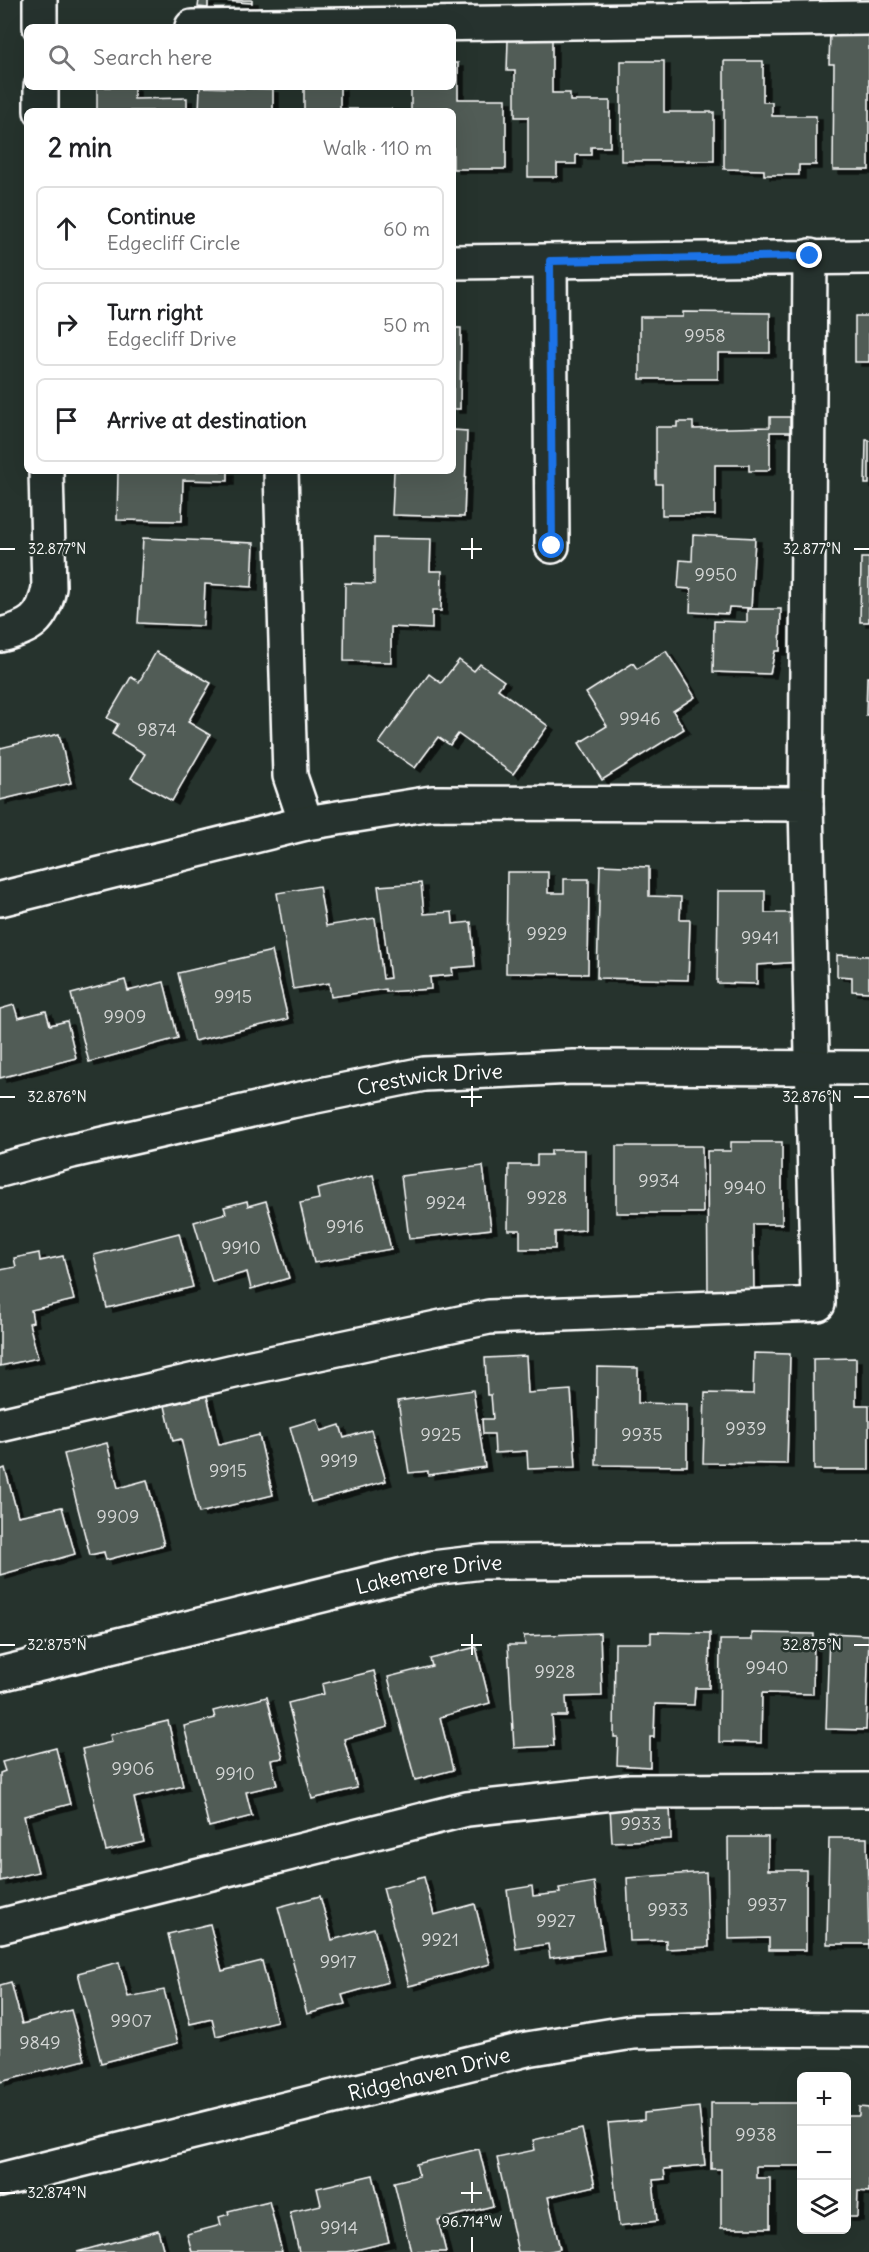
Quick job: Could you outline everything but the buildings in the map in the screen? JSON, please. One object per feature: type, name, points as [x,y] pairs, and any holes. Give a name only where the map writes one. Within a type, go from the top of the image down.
[{"type":"street","points":[[40,0],[40,24]]},
{"type":"street","points":[[418,24],[869,18]]},
{"type":"street","points":[[41,90],[41,108]]},
{"type":"street","points":[[0,1425],[252,1367],[489,1317],[818,1304],[806,804],[810,256]]},
{"type":"street","points":[[456,262],[869,256]]},
{"type":"street","points":[[550,261],[552,546]]},
{"type":"street","points":[[0,635],[22,630],[38,618],[46,604],[49,588],[46,474]]},
{"type":"street","points":[[281,474],[290,776],[306,823]]},
{"type":"street","points":[[0,899],[306,823],[432,803],[806,804]]},
{"type":"street","name":"Crestwick Drive","points":[[0,1170],[72,1151],[291,1101],[424,1074],[574,1067],[869,1068]]},
{"type":"street","name":"Lakemere Drive","points":[[0,1674],[442,1567],[483,1562],[869,1560]]},
{"type":"street","points":[[0,1926],[467,1809],[632,1791],[869,1790]]},
{"type":"street","name":"Ridgehaven Drive","points":[[0,2180],[527,2049],[633,2032],[730,2029],[869,2030]]},
{"type":"route","points":[[552,546],[550,261],[810,256]]}]
